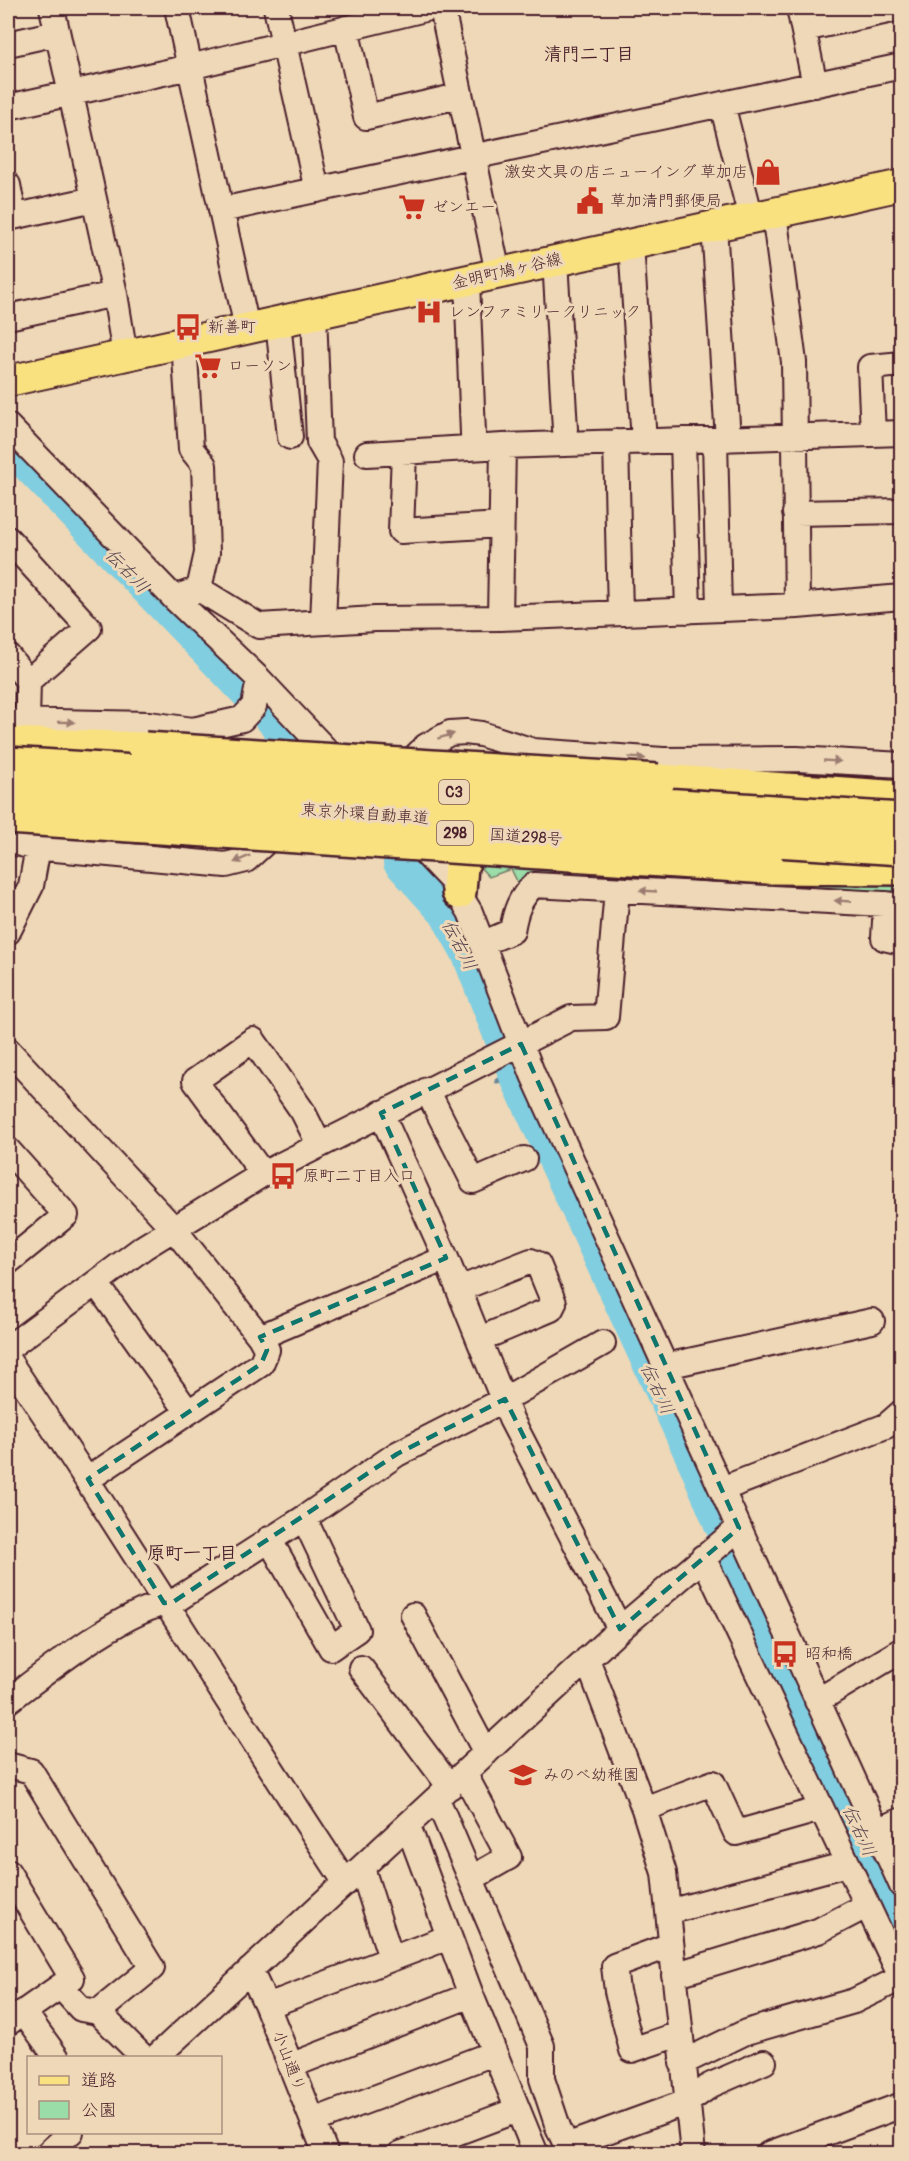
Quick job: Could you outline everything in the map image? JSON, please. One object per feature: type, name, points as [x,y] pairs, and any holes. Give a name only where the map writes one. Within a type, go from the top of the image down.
[{"type":"highway","points":[[14,729],[145,749],[902,798]]},
{"type":"highway","points":[[8,751],[902,808]]},
{"type":"highway","name":"東京外環自動車道","points":[[8,764],[902,820]]},
{"type":"highway","name":"東京外環自動車道","points":[[8,792],[902,848]]},
{"type":"highway","name":"国道298号","points":[[8,804],[902,862]]},
{"type":"highway","points":[[8,817],[768,867],[902,868]]},
{"type":"highway","points":[[459,892],[462,866],[476,834]]},
{"type":"main road","name":"金明町鳩ヶ谷線","points":[[8,381],[902,185]]},
{"type":"street","points":[[52,8],[115,294],[125,355]]},
{"type":"street","points":[[177,8],[247,328]]},
{"type":"street","points":[[276,8],[317,190]]},
{"type":"street","points":[[8,107],[190,67],[429,8]]},
{"type":"street","points":[[442,8],[498,273]]},
{"type":"street","points":[[814,85],[801,18],[902,8]]},
{"type":"street","points":[[346,28],[366,117],[459,96]]},
{"type":"street","points":[[8,44],[57,33]]},
{"type":"street","points":[[221,210],[902,66]]},
{"type":"street","points":[[723,104],[762,215],[794,362],[797,606]]},
{"type":"street","points":[[8,185],[11,217],[94,199]]},
{"type":"street","points":[[714,226],[722,440],[719,609]]},
{"type":"street","points":[[631,244],[644,442]]},
{"type":"street","points":[[555,260],[565,429]]},
{"type":"street","points":[[467,280],[472,434]]},
{"type":"street","points":[[8,317],[115,294]]},
{"type":"street","points":[[314,313],[320,442],[330,461],[323,622]]},
{"type":"street","points":[[278,322],[290,437]]},
{"type":"street","points":[[184,342],[191,449],[204,465],[207,553],[199,589]]},
{"type":"street","points":[[873,434],[870,367],[902,364]]},
{"type":"street","points":[[8,426],[174,598],[259,679],[459,892],[484,943],[516,1047],[666,1366],[722,1489],[736,1531],[902,1886]]},
{"type":"street","points":[[367,454],[503,446],[902,433]]},
{"type":"street","points":[[683,440],[688,610]]},
{"type":"street","points":[[616,442],[620,613]]},
{"type":"street","points":[[500,618],[503,446]]},
{"type":"street","points":[[404,452],[401,531],[501,525]]},
{"type":"street","points":[[795,513],[902,510]]},
{"type":"street","points":[[8,540],[89,628],[28,681],[14,729],[149,724],[193,730],[242,719],[254,706],[259,679]]},
{"type":"street","points":[[199,589],[259,626],[797,606],[902,597]]},
{"type":"street","points":[[174,598],[199,589]]},
{"type":"street","points":[[8,656],[28,681]]},
{"type":"street","points":[[193,730],[219,765]]},
{"type":"street","points":[[408,776],[416,756],[426,746],[450,733],[466,732],[481,734],[533,751],[545,752],[663,760],[797,759],[902,765]]},
{"type":"street","points":[[8,841],[38,847],[226,865],[246,860],[287,823]]},
{"type":"street","points":[[8,932],[16,899],[31,885],[38,847]]},
{"type":"street","points":[[484,943],[513,931],[514,917],[524,894],[534,885],[894,904],[884,938],[902,942]]},
{"type":"street","points":[[8,1348],[144,1247],[263,1174],[571,1018],[606,1017],[617,890]]},
{"type":"street","points":[[263,1174],[195,1081],[253,1040],[303,1112],[319,1144]]},
{"type":"street","points":[[8,1050],[174,1229],[260,1337],[267,1350],[261,1364],[88,1479]]},
{"type":"street","points":[[427,1090],[473,1181],[524,1159]]},
{"type":"street","points":[[381,1113],[446,1258],[511,1419],[620,1629]]},
{"type":"street","points":[[8,1150],[66,1215],[8,1262]]},
{"type":"street","points":[[260,1337],[446,1258]]},
{"type":"street","points":[[459,1289],[531,1261],[538,1264],[554,1303],[551,1309],[480,1339]]},
{"type":"street","points":[[96,1283],[188,1412]]},
{"type":"street","points":[[666,1366],[872,1321]]},
{"type":"street","points":[[8,1701],[64,1658],[152,1605],[173,1602],[304,1518],[398,1454],[505,1400],[603,1343]]},
{"type":"street","points":[[8,1360],[88,1479],[164,1603],[354,1876],[391,1958]]},
{"type":"street","points":[[722,1489],[886,1425],[902,1412]]},
{"type":"street","points":[[269,1539],[331,1648],[357,1630],[304,1518]]},
{"type":"street","points":[[157,2056],[620,1629],[736,1531]]},
{"type":"street","points":[[682,2063],[746,2032],[854,2001],[901,1978],[821,1809],[707,1554]]},
{"type":"street","points":[[413,1615],[486,1753]]},
{"type":"street","points":[[817,1701],[902,1650]]},
{"type":"street","points":[[587,1659],[644,1809],[664,1873],[693,2154]]},
{"type":"street","points":[[361,1668],[450,1786],[509,1857],[472,1878]]},
{"type":"street","points":[[8,1765],[31,1771],[152,1968],[98,2012]]},
{"type":"street","points":[[644,1809],[713,1783],[736,1833],[821,1809]]},
{"type":"street","points":[[450,1786],[472,1878],[542,2046],[542,2079],[568,2150],[687,2102],[711,2085],[764,2062]]},
{"type":"street","points":[[876,1831],[902,1820]]},
{"type":"street","points":[[408,1826],[471,1995],[536,2154]]},
{"type":"street","points":[[668,1912],[847,1864]]},
{"type":"street","points":[[8,1872],[72,1978],[16,2017],[55,2056]]},
{"type":"street","points":[[674,1975],[818,1931],[866,1906]]},
{"type":"street","points":[[267,2006],[449,1937]]},
{"type":"street","points":[[671,1945],[614,1966],[617,1991],[632,2050],[679,2034]]},
{"type":"street","name":"小山通り","points":[[250,1970],[267,2006],[326,2154]]},
{"type":"street","points":[[61,1987],[81,2009],[98,2012],[142,2056]]},
{"type":"street","points":[[290,2066],[471,1995]]},
{"type":"street","points":[[313,2121],[494,2053]]},
{"type":"street","points":[[769,2154],[902,2105]]},
{"type":"street","points":[[400,2154],[517,2110]]},
{"type":"street","points":[[47,2154],[70,2134]]},
{"type":"highlighted area","points":[[521,1044],[739,1528],[620,1629],[505,1399],[397,1454],[173,1602],[164,1603],[88,1479],[261,1364],[267,1350],[260,1337],[446,1258],[381,1113]]},
{"type":"green space","points":[[476,863],[901,885],[901,898],[536,877],[518,883],[511,869],[489,877]]},
{"type":"waterway","name":"伝右川","points":[[8,447],[247,695]]},
{"type":"waterway","name":"伝右川","points":[[262,711],[307,761]]},
{"type":"waterway","name":"伝右川","points":[[398,863],[444,914],[466,953],[514,1076],[694,1465],[743,1582],[902,1925]]},
{"type":"waterway","points":[[497,1081],[514,1076]]},
{"type":"place","name":"激安文具の店ニューイング 草加店","points":[[768,172]]},
{"type":"place","name":"草加清門郵便局","points":[[590,201]]},
{"type":"place","name":"ゼンエー","points":[[412,207]]},
{"type":"place","name":"レンファミリークリニック","points":[[429,312]]},
{"type":"place","name":"新善町","points":[[188,327]]},
{"type":"place","name":"ローソン","points":[[208,366]]},
{"type":"place","name":"原町二丁目入口","points":[[283,1176]]},
{"type":"place","name":"昭和橋","points":[[785,1654]]},
{"type":"place","name":"みのべ幼稚園","points":[[523,1775]]},
{"type":"district","name":"清門二丁目","points":[[589,54]]},
{"type":"district","name":"原町一丁目","points":[[192,1553]]}]
